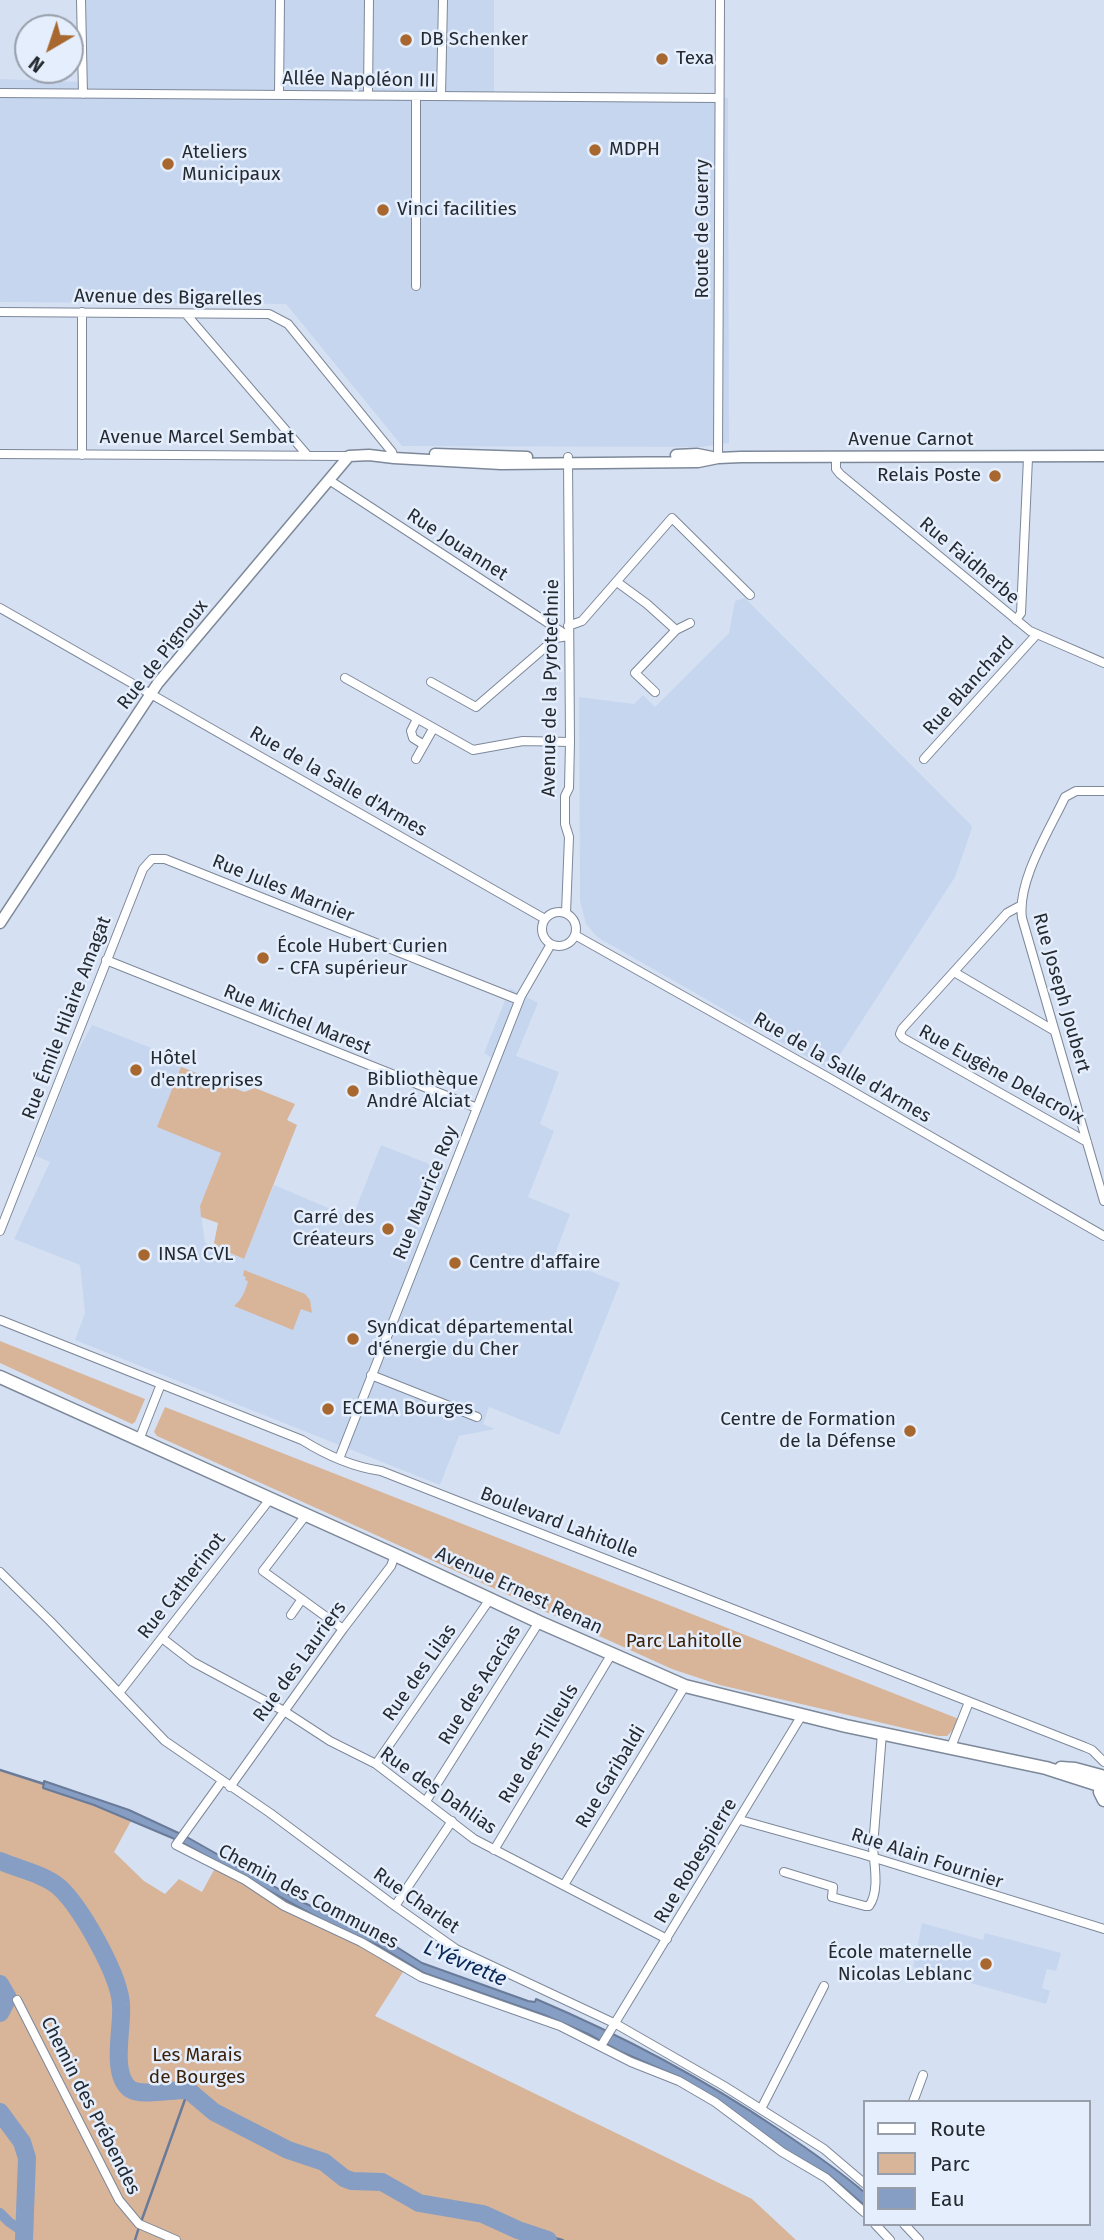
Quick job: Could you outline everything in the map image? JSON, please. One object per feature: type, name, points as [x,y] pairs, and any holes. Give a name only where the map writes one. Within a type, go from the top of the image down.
[{"type":"main road","name":"Avenue Marcel Sembat","points":[[349,456],[393,455],[501,464],[568,460]]},
{"type":"main road","name":"Rue de Pignoux","points":[[0,923],[151,694],[349,456]]},
{"type":"main road","name":"Avenue Carnot","points":[[568,460],[698,462],[718,458],[1104,456]]},
{"type":"main road","name":"Avenue Ernest Renan","points":[[0,1377],[611,1655],[685,1686],[882,1733],[1046,1768],[1075,1769],[1102,1777]]},
{"type":"main road","points":[[1102,1777],[1104,1800]]},
{"type":"street","points":[[81,0],[82,94]]},
{"type":"street","points":[[279,95],[280,0]]},
{"type":"street","points":[[368,95],[369,0]]},
{"type":"street","points":[[441,96],[443,0]]},
{"type":"street","name":"Route de Guerry","points":[[718,458],[720,0]]},
{"type":"street","name":"Allée Napoléon III","points":[[0,93],[719,98]]},
{"type":"street","points":[[416,96],[416,286]]},
{"type":"street","name":"Avenue des Bigarelles","points":[[0,313],[269,314],[288,324],[393,455]]},
{"type":"street","points":[[82,313],[82,455]]},
{"type":"street","points":[[186,314],[307,456]]},
{"type":"street","name":"Avenue Marcel Sembat","points":[[0,454],[349,456]]},
{"type":"street","name":"Rue Faidherbe","points":[[836,457],[836,469],[840,474],[1016,620],[1037,634],[1104,663]]},
{"type":"street","points":[[1016,620],[1021,613],[1028,458]]},
{"type":"street","name":"Avenue de la Pyrotechnie","points":[[566,913],[569,837],[565,824],[565,796],[569,788],[570,741],[568,460]]},
{"type":"street","name":"Rue Jouannet","points":[[329,480],[568,636]]},
{"type":"street","points":[[568,626],[582,621],[672,518],[750,595]]},
{"type":"street","points":[[617,582],[676,630]]},
{"type":"street","name":"Rue de la Salle d'Armes","points":[[0,608],[545,919]]},
{"type":"street","points":[[654,692],[635,673],[676,630],[690,623]]},
{"type":"street","name":"Rue Blanchard","points":[[924,759],[1037,634]]},
{"type":"street","points":[[431,682],[476,707],[556,638],[568,636]]},
{"type":"street","points":[[345,678],[472,750],[518,742],[570,741]]},
{"type":"street","points":[[417,719],[411,731],[413,738],[424,745]]},
{"type":"street","points":[[416,759],[433,729]]},
{"type":"street","name":"Rue Joseph Joubert","points":[[1104,792],[1076,791],[1065,797],[1025,883],[1020,906],[1053,1030],[1104,1201]]},
{"type":"street","name":"Rue Émile Hilaire Amagat","points":[[0,1231],[143,869],[152,859]]},
{"type":"street","name":"Rue Jules Marnier","points":[[152,859],[165,859],[519,1000]]},
{"type":"street","points":[[1020,906],[1007,913],[954,972],[1053,1030]]},
{"type":"street","points":[[558,911],[566,913],[575,922],[575,935],[565,945],[551,944],[544,937],[542,928],[545,919],[558,911]]},
{"type":"street","name":"Rue de la Salle d'Armes","points":[[575,935],[1104,1236]]},
{"type":"street","name":"Rue Maurice Roy","points":[[339,1459],[519,1000],[551,944]]},
{"type":"street","name":"Rue Michel Marest","points":[[106,960],[477,1108]]},
{"type":"street","name":"Rue Eugène Delacroix","points":[[954,972],[902,1028],[900,1034],[903,1038],[1087,1142]]},
{"type":"street","name":"Boulevard Lahitolle","points":[[0,1320],[302,1440],[339,1459],[394,1476],[1085,1747],[1104,1762]]},
{"type":"street","points":[[371,1375],[477,1417]]},
{"type":"street","points":[[139,1440],[161,1384]]},
{"type":"street","name":"Rue Catherinot","points":[[119,1693],[270,1499]]},
{"type":"street","points":[[306,1515],[263,1570],[343,1629]]},
{"type":"street","name":"Rue des Lauriers","points":[[230,1787],[391,1566],[396,1555]]},
{"type":"street","name":"Rue Charlet","points":[[0,1572],[165,1741],[270,1813],[395,1906],[466,1954],[614,2027],[761,2109],[824,2149],[862,2181]]},
{"type":"street","points":[[291,1615],[302,1599]]},
{"type":"street","name":"Rue des Lilas","points":[[376,1765],[490,1599]]},
{"type":"street","name":"Rue des Acacias","points":[[426,1801],[539,1622]]},
{"type":"street","name":"Rue des Dahlias","points":[[162,1638],[193,1661],[376,1765],[474,1839],[667,1939]]},
{"type":"street","name":"Rue des Tilleuls","points":[[494,1850],[611,1655]]},
{"type":"street","name":"Rue Garibaldi","points":[[564,1885],[685,1686]]},
{"type":"street","points":[[951,1747],[969,1702]]},
{"type":"street","name":"Rue Robespierre","points":[[602,2045],[802,1715]]},
{"type":"street","points":[[784,1872],[833,1887],[832,1898],[865,1906],[869,1906],[874,1899],[873,1858],[882,1733]]},
{"type":"street","name":"Chemin des Communes","points":[[222,1781],[179,1840],[284,1906],[360,1942],[421,1977],[560,2026],[631,2062],[679,2081],[715,2101],[782,2152],[827,2178],[862,2210]]},
{"type":"street","name":"Rue Alain Fournier","points":[[740,1820],[1104,1929]]},
{"type":"street","points":[[395,1906],[452,1821]]},
{"type":"street","points":[[761,2109],[824,1986]]},
{"type":"street","name":"Chemin des Prébendes","points":[[18,2000],[119,2200],[139,2224],[176,2240]]},
{"type":"street","points":[[914,2100],[923,2076]]},
{"type":"street","points":[[715,2101],[723,2087]]},
{"type":"street","points":[[878,2226],[890,2240]]},
{"type":"street","points":[[906,2226],[919,2240]]},
{"type":"shaded area","points":[[81,0],[494,0],[494,97],[728,98],[729,443],[700,447],[402,446],[286,304],[0,302],[0,79],[14,80],[14,84],[84,84],[84,14],[81,14]]},
{"type":"shaded area","points":[[745,598],[972,828],[955,877],[830,1070],[597,937],[586,924],[580,901],[579,697],[634,704],[643,695],[655,707],[729,633],[735,601]]},
{"type":"shaded area","points":[[510,988],[538,1003],[516,1056],[559,1072],[540,1124],[554,1131],[528,1197],[570,1214],[554,1257],[620,1283],[559,1435],[489,1407],[483,1424],[495,1429],[459,1436],[440,1485],[75,1340],[85,1313],[80,1265],[14,1239],[50,1162],[36,1156],[75,1056],[92,1025],[170,1055],[168,1061],[245,1092],[200,1206],[205,1243],[243,1259],[274,1185],[352,1218],[381,1145],[452,1173],[495,1060],[484,1053]]},
{"type":"shaded area","name":"École maternelle Nicolas Leblanc","points":[[922,1923],[983,1940],[985,1933],[1061,1953],[1056,1971],[1047,1969],[1042,1988],[1050,1991],[1046,2004],[913,1967]]},
{"type":"green space","points":[[181,1067],[244,1092],[255,1088],[295,1104],[287,1120],[297,1125],[244,1259],[214,1243],[218,1223],[201,1217],[200,1206],[221,1153],[157,1127]]},
{"type":"green space","points":[[244,1270],[305,1294],[310,1300],[312,1313],[301,1309],[293,1330],[234,1306],[243,1295],[248,1281],[243,1276]]},
{"type":"green space","points":[[0,1341],[145,1399],[135,1422],[132,1424],[0,1363]]},
{"type":"green space","name":"Parc Lahitolle","points":[[165,1407],[959,1719],[947,1736],[938,1736],[720,1685],[672,1669],[157,1436],[154,1432]]},
{"type":"green space","name":"Les Marais de Bourges","points":[[0,1770],[86,1797],[131,1821],[114,1852],[144,1881],[165,1894],[179,1879],[202,1892],[220,1859],[406,1957],[408,1964],[375,2016],[752,2199],[796,2240],[0,2240]]},
{"type":"water","points":[[44,1781],[129,1810],[185,1836],[300,1901],[384,1939],[422,1963],[528,2001],[535,2002],[536,1999],[630,2042],[720,2092],[811,2152],[862,2190],[862,2203],[829,2175],[780,2147],[713,2097],[681,2078],[544,2015],[424,1973],[379,1946],[331,1925],[177,1840],[94,1805],[43,1788]]},
{"type":"water","points":[[189,2087],[213,2104],[289,2145],[326,2158],[347,2175],[380,2175],[421,2198],[481,2208],[538,2233],[563,2240],[552,2240],[518,2231],[479,2212],[422,2204],[386,2183],[348,2180],[324,2163],[286,2150],[187,2093]]},
{"type":"waterway","name":"L'Yévrette","points":[[0,1770],[44,1784]]},
{"type":"waterway","points":[[0,1861],[53,1882],[68,1897],[88,1925],[107,1960],[119,1992],[120,2073],[130,2089],[150,2093],[188,2090],[214,2112],[288,2150],[324,2162],[344,2178],[352,2181],[382,2182],[419,2203],[483,2214],[548,2240]]},
{"type":"waterway","points":[[0,1984],[8,1998],[0,2013]]},
{"type":"waterway","points":[[141,2222],[188,2091]]},
{"type":"waterway","points":[[0,2112],[22,2142],[27,2158],[24,2240]]},
{"type":"waterway","points":[[0,2213],[25,2233]]},
{"type":"waterway","points":[[135,2240],[139,2227]]},
{"type":"place","name":"DB Schenker","points":[[406,40]]},
{"type":"place","name":"Texa","points":[[662,59]]},
{"type":"place","name":"MDPH","points":[[595,150]]},
{"type":"place","name":"Ateliers Municipaux","points":[[168,164]]},
{"type":"place","name":"Vinci facilities","points":[[383,210]]},
{"type":"place","name":"Relais Poste","points":[[995,476]]},
{"type":"place","name":"École Hubert Curien - CFA supérieur","points":[[263,958]]},
{"type":"place","name":"Hôtel d'entreprises","points":[[136,1070]]},
{"type":"place","name":"Bibliothèque André Alciat","points":[[353,1091]]},
{"type":"place","name":"Carré des Créateurs","points":[[388,1229]]},
{"type":"place","name":"INSA CVL","points":[[144,1255]]},
{"type":"place","name":"Centre d'affaire","points":[[455,1263]]},
{"type":"place","name":"Syndicat départemental d'énergie du Cher","points":[[353,1339]]},
{"type":"place","name":"ECEMA Bourges","points":[[328,1409]]},
{"type":"place","name":"Centre de Formation de la Défense","points":[[910,1431]]},
{"type":"place","name":"École maternelle Nicolas Leblanc","points":[[986,1964]]}]
